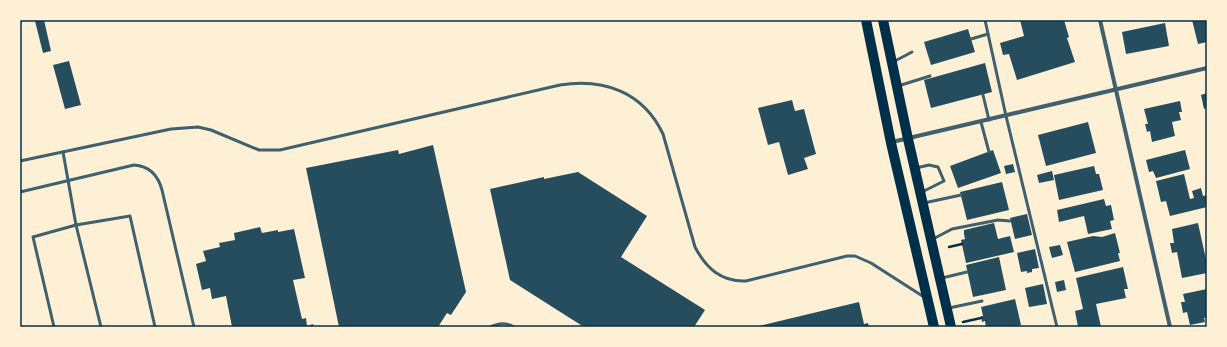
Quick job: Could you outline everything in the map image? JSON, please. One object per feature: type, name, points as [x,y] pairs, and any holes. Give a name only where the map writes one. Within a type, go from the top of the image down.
[{"type":"main road","points":[[866,20],[891,142],[934,327]]},
{"type":"main road","points":[[883,20],[914,168],[951,326]]},
{"type":"street","points":[[1100,20],[1170,327]]},
{"type":"street","points":[[891,142],[1207,68]]},
{"type":"lane","points":[[984,20],[1057,327]]},
{"type":"lane","points":[[971,39],[988,34]]},
{"type":"lane","points":[[892,62],[912,52]]},
{"type":"lane","points":[[897,86],[930,76]]},
{"type":"lane","points":[[20,161],[186,127],[198,127],[211,130],[259,150],[280,150],[560,85],[586,83],[600,85],[611,87],[633,97],[651,113],[658,124],[663,134],[695,247],[708,266],[722,277],[730,280],[746,281],[848,256],[855,256],[871,263],[927,299]]},
{"type":"lane","points":[[983,95],[989,120]]},
{"type":"lane","points":[[981,122],[989,152]]},
{"type":"lane","points":[[63,152],[76,224],[101,327]]},
{"type":"lane","points":[[20,192],[134,165],[150,169],[156,175],[162,190],[194,327]]},
{"type":"lane","points":[[914,168],[929,165],[938,167],[944,181],[920,192]]},
{"type":"lane","points":[[922,203],[961,195]]},
{"type":"lane","points":[[54,327],[33,237],[76,224],[130,216],[155,327]]},
{"type":"lane","points":[[931,240],[952,229],[998,220],[1010,221]]},
{"type":"lane","points":[[940,278],[967,272]]},
{"type":"lane","points":[[947,308],[982,301]]},
{"type":"lane","points":[[490,327],[503,323],[510,324],[514,327]]},
{"type":"path","points":[[949,247],[962,244]]},
{"type":"path","points":[[951,326],[981,318]]},
{"type":"building","points":[[44,20],[51,51],[43,53],[35,21]]},
{"type":"building","points":[[1020,20],[1064,20],[1069,37],[1067,38],[1075,62],[1017,80],[1009,54],[1003,55],[1000,43],[1024,36]]},
{"type":"building","points":[[1192,20],[1207,20],[1207,42],[1198,44]]},
{"type":"building","points":[[1165,23],[1169,46],[1126,54],[1122,32]]},
{"type":"building","points":[[968,29],[975,52],[931,65],[924,42]]},
{"type":"building","points":[[69,61],[81,105],[65,109],[53,65]]},
{"type":"building","points":[[985,63],[992,92],[931,108],[924,80]]},
{"type":"building","points":[[1207,93],[1207,108],[1204,109],[1201,95]]},
{"type":"building","points":[[792,100],[795,111],[804,109],[816,154],[804,158],[808,169],[788,175],[779,142],[768,145],[758,108]]},
{"type":"building","points":[[1180,101],[1182,112],[1179,112],[1181,120],[1172,122],[1175,136],[1152,142],[1150,131],[1147,132],[1145,124],[1148,124],[1144,109]]},
{"type":"building","points":[[1088,122],[1096,153],[1046,166],[1038,135]]},
{"type":"building","points":[[433,145],[466,292],[451,315],[447,313],[438,327],[339,327],[306,168],[398,150],[399,154]]},
{"type":"building","points":[[993,150],[1001,173],[958,188],[950,166]]},
{"type":"building","points":[[1185,150],[1190,169],[1156,178],[1153,171],[1149,172],[1146,160]]},
{"type":"building","points":[[1013,164],[1015,172],[1006,174],[1004,166]]},
{"type":"building","points":[[1094,166],[1096,174],[1099,174],[1103,190],[1059,200],[1054,175]]},
{"type":"building","points":[[1052,171],[1054,180],[1039,183],[1037,175]]},
{"type":"building","points":[[578,172],[647,216],[621,257],[705,310],[694,327],[584,327],[510,280],[490,189],[544,177],[544,179]]},
{"type":"building","points":[[1184,174],[1190,199],[1194,198],[1192,191],[1201,188],[1203,196],[1207,195],[1207,207],[1170,216],[1166,201],[1161,202],[1156,181]]},
{"type":"building","points":[[1002,182],[1009,210],[967,220],[960,192]]},
{"type":"building","points":[[1104,199],[1106,206],[1111,205],[1114,220],[1110,221],[1112,229],[1088,234],[1084,216],[1059,222],[1057,210]]},
{"type":"building","points":[[1027,214],[1032,235],[1015,239],[1010,218]]},
{"type":"building","points":[[994,223],[998,239],[1010,236],[1014,252],[966,263],[961,240],[965,239],[964,230]]},
{"type":"building","points":[[1198,223],[1207,264],[1207,273],[1182,278],[1177,252],[1172,253],[1170,243],[1174,243],[1172,229]]},
{"type":"building","points":[[260,227],[262,233],[294,229],[305,278],[293,280],[302,319],[306,318],[307,326],[313,324],[314,327],[232,327],[226,296],[212,299],[210,288],[202,290],[196,264],[206,261],[203,251],[220,247],[219,243],[235,240],[234,233]]},
{"type":"building","points":[[1115,233],[1120,253],[1118,253],[1120,261],[1075,272],[1067,242],[1093,236],[1102,237]]},
{"type":"building","points":[[1060,245],[1063,255],[1052,258],[1049,247]]},
{"type":"building","points":[[1035,249],[1039,268],[1032,269],[1032,272],[1021,272],[1017,253]]},
{"type":"building","points":[[999,257],[1006,290],[973,297],[966,265]]},
{"type":"building","points":[[1123,267],[1128,289],[1124,289],[1126,298],[1096,304],[1101,327],[1078,327],[1075,311],[1083,309],[1076,278]]},
{"type":"building","points":[[1064,280],[1066,290],[1057,292],[1055,282]]},
{"type":"building","points":[[1043,284],[1047,304],[1029,307],[1025,288]]},
{"type":"building","points":[[1207,289],[1207,317],[1204,318],[1205,322],[1190,325],[1187,312],[1183,313],[1181,302],[1185,302],[1183,294]]},
{"type":"building","points":[[1015,299],[1021,325],[1012,327],[986,327],[985,321],[982,322],[981,316],[983,316],[981,307]]},
{"type":"building","points":[[859,302],[864,324],[868,323],[869,327],[755,327]]}]
